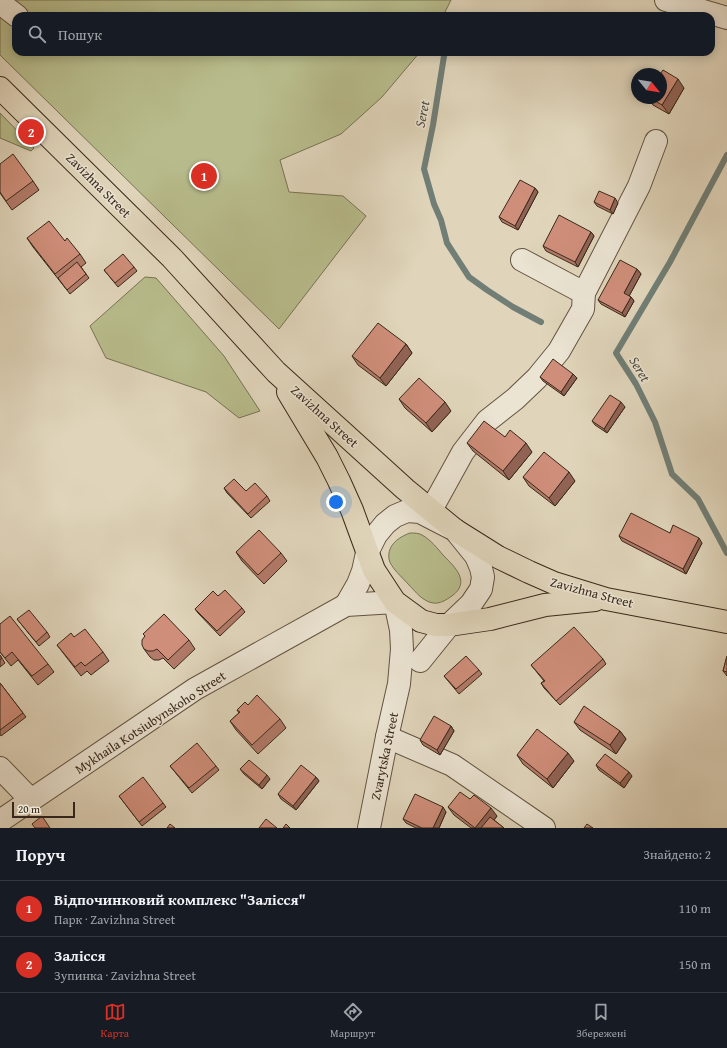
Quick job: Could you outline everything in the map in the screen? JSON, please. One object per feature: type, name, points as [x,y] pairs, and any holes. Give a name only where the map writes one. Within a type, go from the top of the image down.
[{"type":"main road","name":"Zavizhna Street","points":[[0,88],[172,258],[276,372],[405,489],[455,530],[498,557],[554,583],[606,599],[727,622]]},
{"type":"main road","points":[[276,372],[327,457],[352,510],[374,570],[395,602],[421,621],[436,625],[449,625],[490,619],[545,605],[606,599]]},
{"type":"street","points":[[666,0],[707,12]]},
{"type":"street","points":[[0,3],[12,12]]},
{"type":"street","points":[[715,14],[727,18]]},
{"type":"street","points":[[431,510],[463,452],[487,421],[515,399],[537,378],[560,351],[583,309],[584,293],[639,186],[656,141]]},
{"type":"street","points":[[522,260],[584,293]]},
{"type":"street","points":[[346,605],[358,584],[367,553],[376,535],[385,524],[395,516],[407,511],[420,512],[455,530],[476,556],[483,577],[481,589],[471,604],[449,625],[420,661]]},
{"type":"street","points":[[346,605],[395,602]]},
{"type":"street","name":"Zvarytska Street","points":[[369,828],[399,684],[402,649],[401,630],[395,602]]},
{"type":"street","name":"Mykhaila Kotsiubynskoho Street","points":[[0,821],[195,689],[346,605]]},
{"type":"street","name":"Zvarytska Street","points":[[399,684],[420,661],[446,642],[490,619]]},
{"type":"street","points":[[387,736],[452,765],[544,828]]},
{"type":"street","points":[[0,768],[31,800]]},
{"type":"green space","points":[[0,0],[451,0],[445,12],[12,12],[12,56],[417,56],[382,97],[341,134],[280,160],[289,192],[343,196],[366,216],[279,329],[0,55]]},
{"type":"green space","points":[[0,113],[34,148],[31,151],[0,138]]},
{"type":"green space","points":[[145,277],[156,278],[224,356],[260,411],[239,418],[206,392],[106,358],[90,326]]},
{"type":"green space","points":[[410,533],[422,535],[428,539],[453,565],[461,580],[458,591],[452,596],[438,603],[429,602],[417,593],[397,572],[390,562],[389,554],[392,546],[398,539]]},
{"type":"building","points":[[667,72],[678,79],[667,97]]},
{"type":"building","points":[[13,154],[33,181],[6,201],[0,192],[0,164]]},
{"type":"building","points":[[520,180],[535,188],[515,226],[499,217]]},
{"type":"building","points":[[599,191],[615,198],[610,210],[594,202]]},
{"type":"building","points":[[559,215],[591,232],[575,262],[543,246]]},
{"type":"building","points":[[49,221],[65,241],[67,238],[80,254],[55,274],[27,238]]},
{"type":"building","points":[[123,254],[134,267],[115,283],[104,270]]},
{"type":"building","points":[[620,260],[637,269],[624,293],[631,297],[622,313],[598,300]]},
{"type":"building","points":[[77,262],[86,274],[67,290],[58,278]]},
{"type":"building","points":[[378,323],[406,344],[380,378],[352,356]]},
{"type":"building","points":[[553,359],[573,374],[561,392],[540,377]]},
{"type":"building","points":[[419,378],[445,402],[426,423],[399,399]]},
{"type":"building","points":[[610,395],[621,402],[604,429],[592,421]]},
{"type":"building","points":[[484,421],[505,437],[510,430],[526,443],[503,471],[467,443]]},
{"type":"building","points":[[544,452],[569,472],[549,498],[523,477]]},
{"type":"building","points":[[234,479],[246,491],[255,483],[267,496],[248,514],[224,488]]},
{"type":"building","points":[[631,513],[670,533],[673,525],[699,538],[683,569],[619,536]]},
{"type":"building","points":[[259,530],[281,553],[258,575],[236,552]]},
{"type":"building","points":[[225,590],[242,608],[217,631],[195,609],[213,591],[218,596]]},
{"type":"building","points":[[29,610],[47,632],[36,642],[17,619]]},
{"type":"building","points":[[164,614],[189,640],[168,660],[157,649],[148,651],[144,649],[142,645],[142,640],[145,636],[143,634]]},
{"type":"building","points":[[10,616],[48,664],[32,676],[12,652],[5,658],[0,652],[0,624]]},
{"type":"building","points":[[574,627],[603,659],[556,701],[541,683],[545,681],[531,665]]},
{"type":"building","points":[[85,629],[103,652],[85,666],[81,662],[75,667],[57,645],[71,633],[74,637]]},
{"type":"building","points":[[466,656],[479,670],[456,689],[444,676]]},
{"type":"building","points":[[727,656],[727,672],[723,671]]},
{"type":"building","points":[[0,683],[23,713],[0,730]]},
{"type":"building","points":[[257,695],[280,719],[252,745],[230,721],[240,712],[237,710],[245,702],[248,705]]},
{"type":"building","points":[[584,706],[620,731],[610,745],[574,722]]},
{"type":"building","points":[[434,716],[451,726],[437,750],[420,740]]},
{"type":"building","points":[[537,729],[568,753],[547,779],[517,755]]},
{"type":"building","points":[[197,743],[216,766],[189,788],[170,766]]},
{"type":"building","points":[[605,754],[629,772],[620,783],[596,765]]},
{"type":"building","points":[[249,760],[267,775],[259,785],[240,769]]},
{"type":"building","points":[[301,765],[316,777],[293,806],[278,794]]},
{"type":"building","points":[[143,777],[163,803],[139,822],[119,796]]},
{"type":"building","points":[[460,792],[470,799],[474,795],[491,808],[475,828],[448,807]]},
{"type":"building","points":[[415,794],[443,807],[433,828],[422,828],[403,819]]},
{"type":"building","points":[[42,816],[50,828],[35,828],[32,824]]},
{"type":"building","points":[[490,817],[504,828],[481,828]]},
{"type":"building","points":[[266,819],[277,828],[259,828]]},
{"type":"building","points":[[170,824],[175,828],[167,828]]},
{"type":"building","points":[[286,824],[290,828],[283,828]]},
{"type":"building","points":[[587,824],[593,828],[584,828]]},
{"type":"waterway","name":"Seret","points":[[444,56],[424,169],[447,243],[469,277],[513,307],[541,322]]},
{"type":"waterway","name":"Seret","points":[[727,155],[670,262],[616,353],[636,384],[655,422],[672,474],[698,499],[727,553]]},
{"type":"place","name":"Залісся","points":[[31,132]]},
{"type":"place","name":"Відпочинковий комплекс \"Залісся\"","points":[[204,176]]}]
